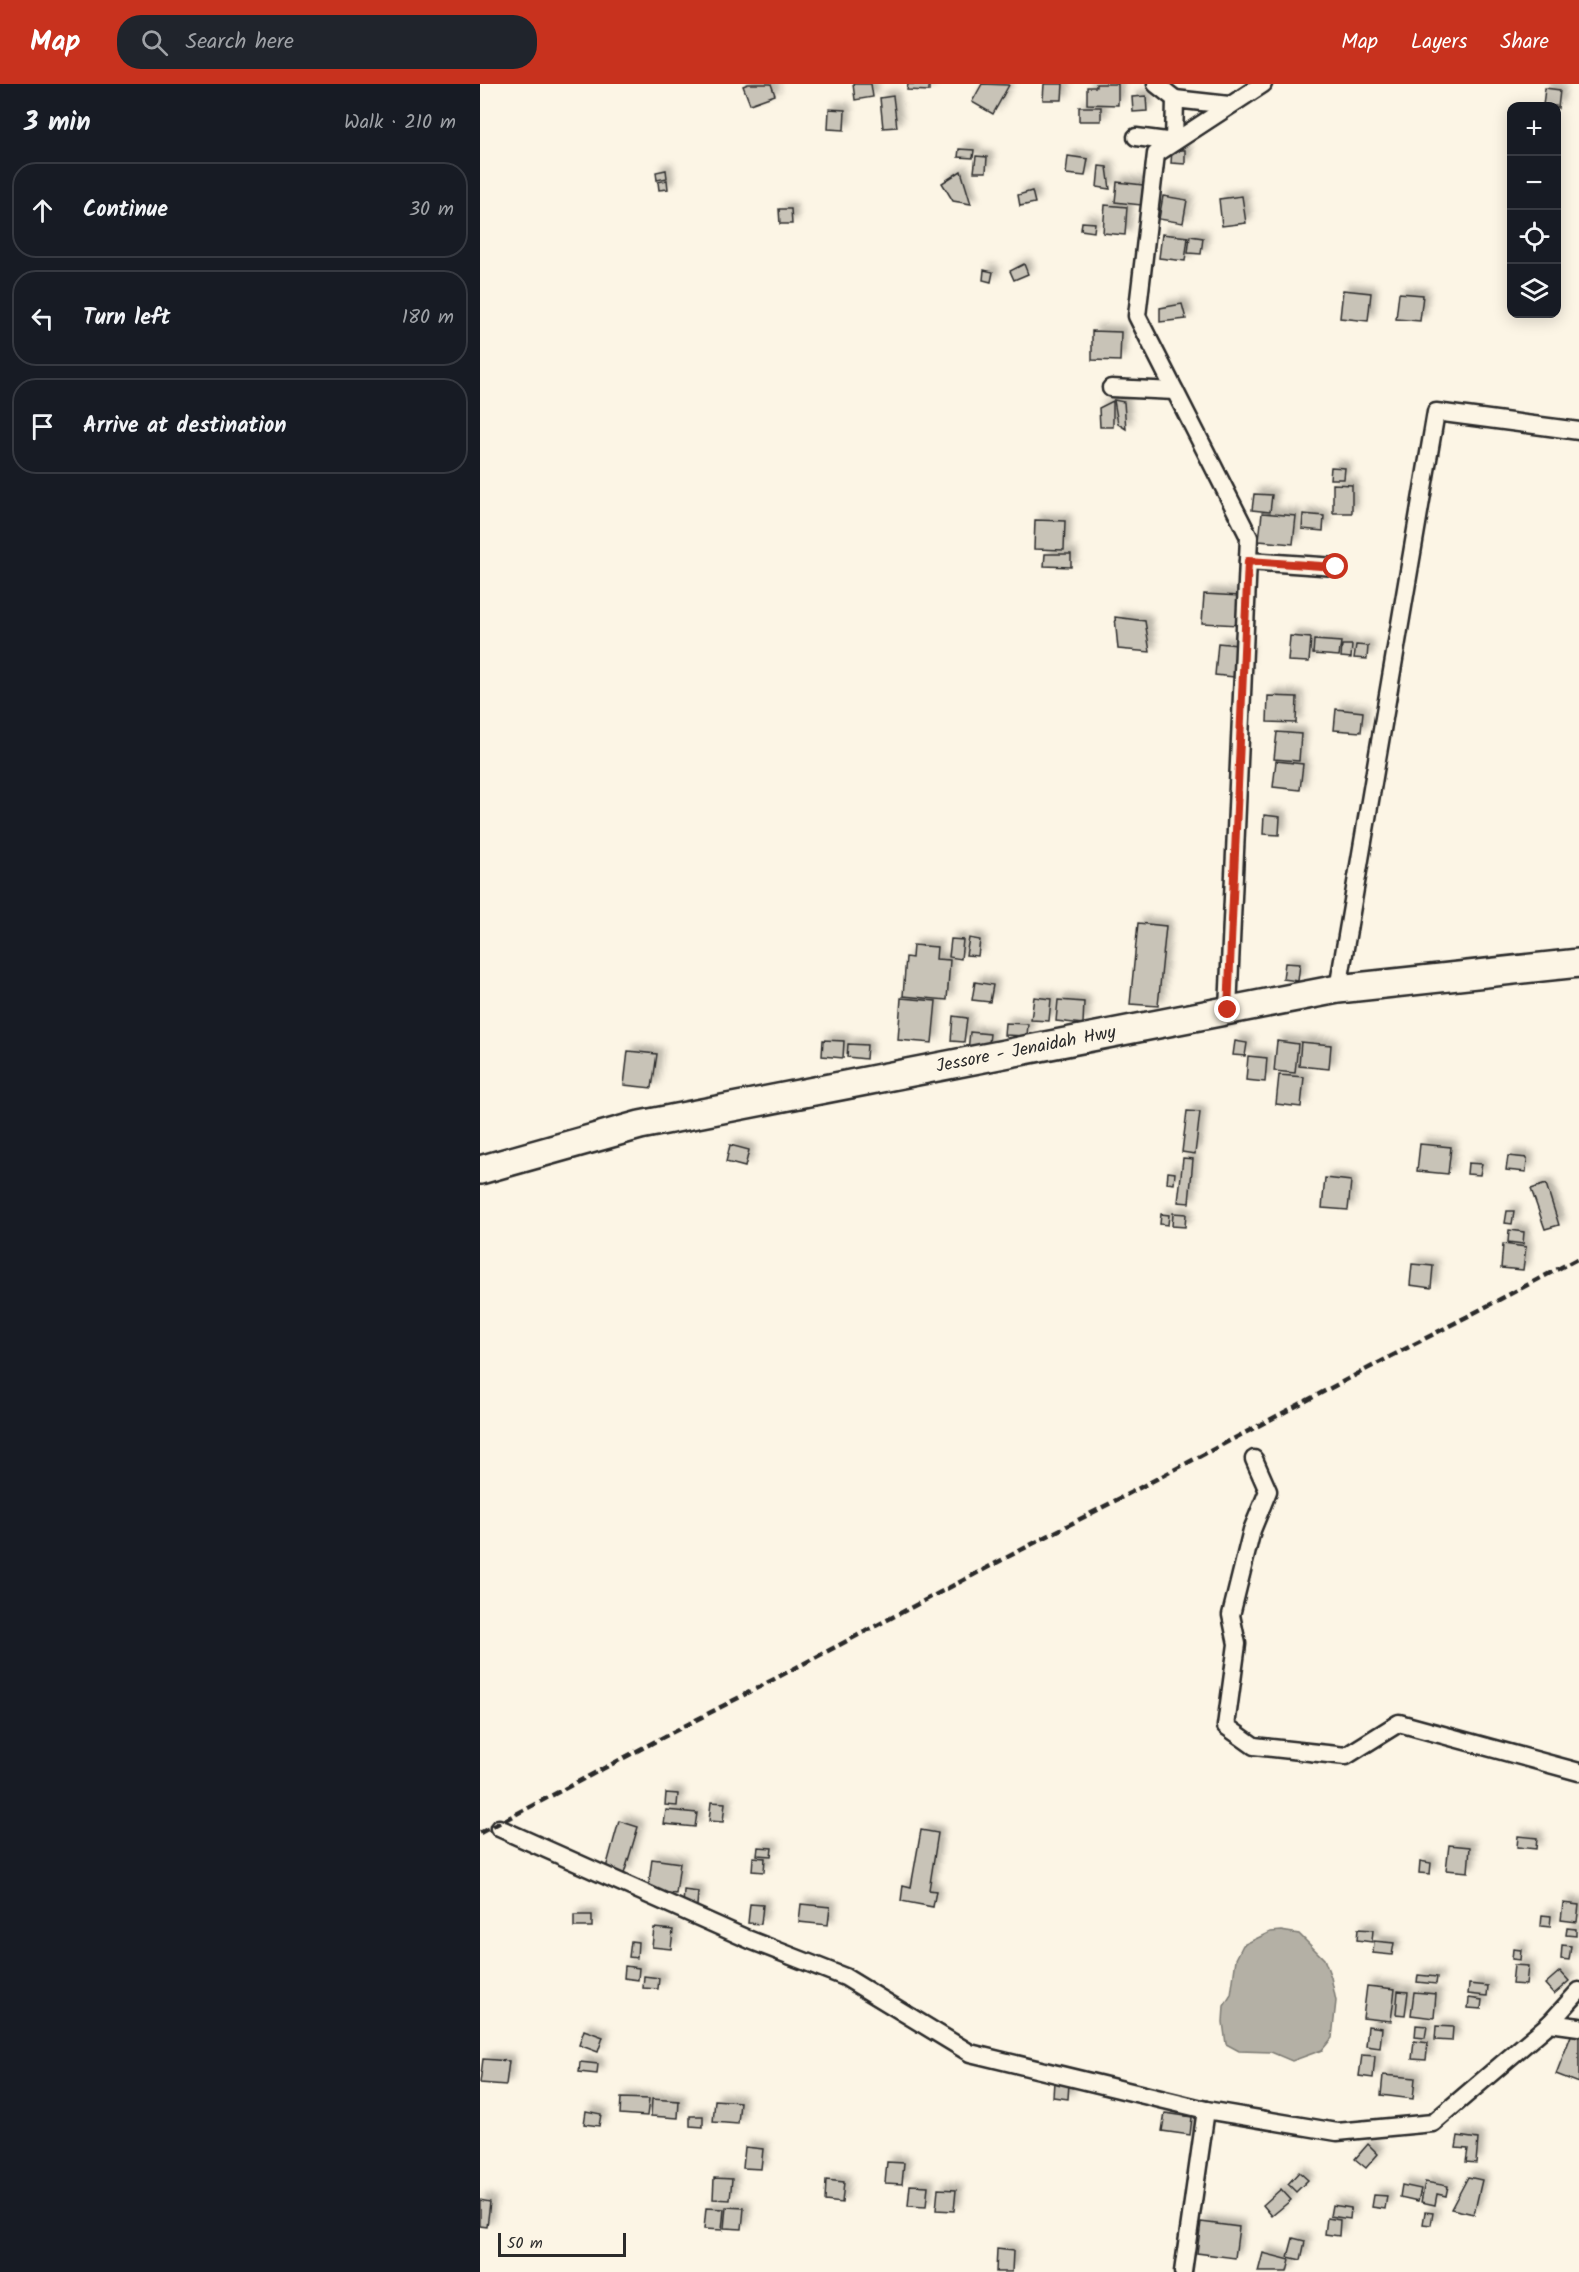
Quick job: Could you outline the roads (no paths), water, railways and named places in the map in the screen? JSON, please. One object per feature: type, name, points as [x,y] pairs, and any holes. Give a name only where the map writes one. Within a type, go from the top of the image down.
[{"type":"highway","name":"Jessore - Jenaidah Hwy","points":[[480,1170],[640,1125],[1338,989],[1579,963]]},
{"type":"street","points":[[1156,84],[1175,99],[1229,105]]},
{"type":"street","points":[[1228,1010],[1249,537],[1137,316],[1156,154],[1263,84]]},
{"type":"street","points":[[1174,142],[1175,99]]},
{"type":"street","points":[[1136,137],[1174,142]]},
{"type":"street","points":[[1111,388],[1175,391]]},
{"type":"street","points":[[1338,989],[1436,412],[1579,430]]},
{"type":"street","points":[[1248,561],[1336,567]]},
{"type":"street","points":[[1254,1459],[1268,1491],[1252,1530],[1231,1615],[1237,1644],[1226,1726],[1254,1746],[1346,1756],[1399,1723],[1579,1772]]},
{"type":"street","points":[[499,1828],[750,1940],[845,1977],[970,2053],[1206,2110],[1337,2132],[1433,2122],[1550,2023],[1579,1991]]},
{"type":"street","points":[[1550,2023],[1579,2027]]},
{"type":"street","points":[[1183,2272],[1206,2110]]},
{"type":"railway","points":[[480,1833],[1579,1258]]}]
